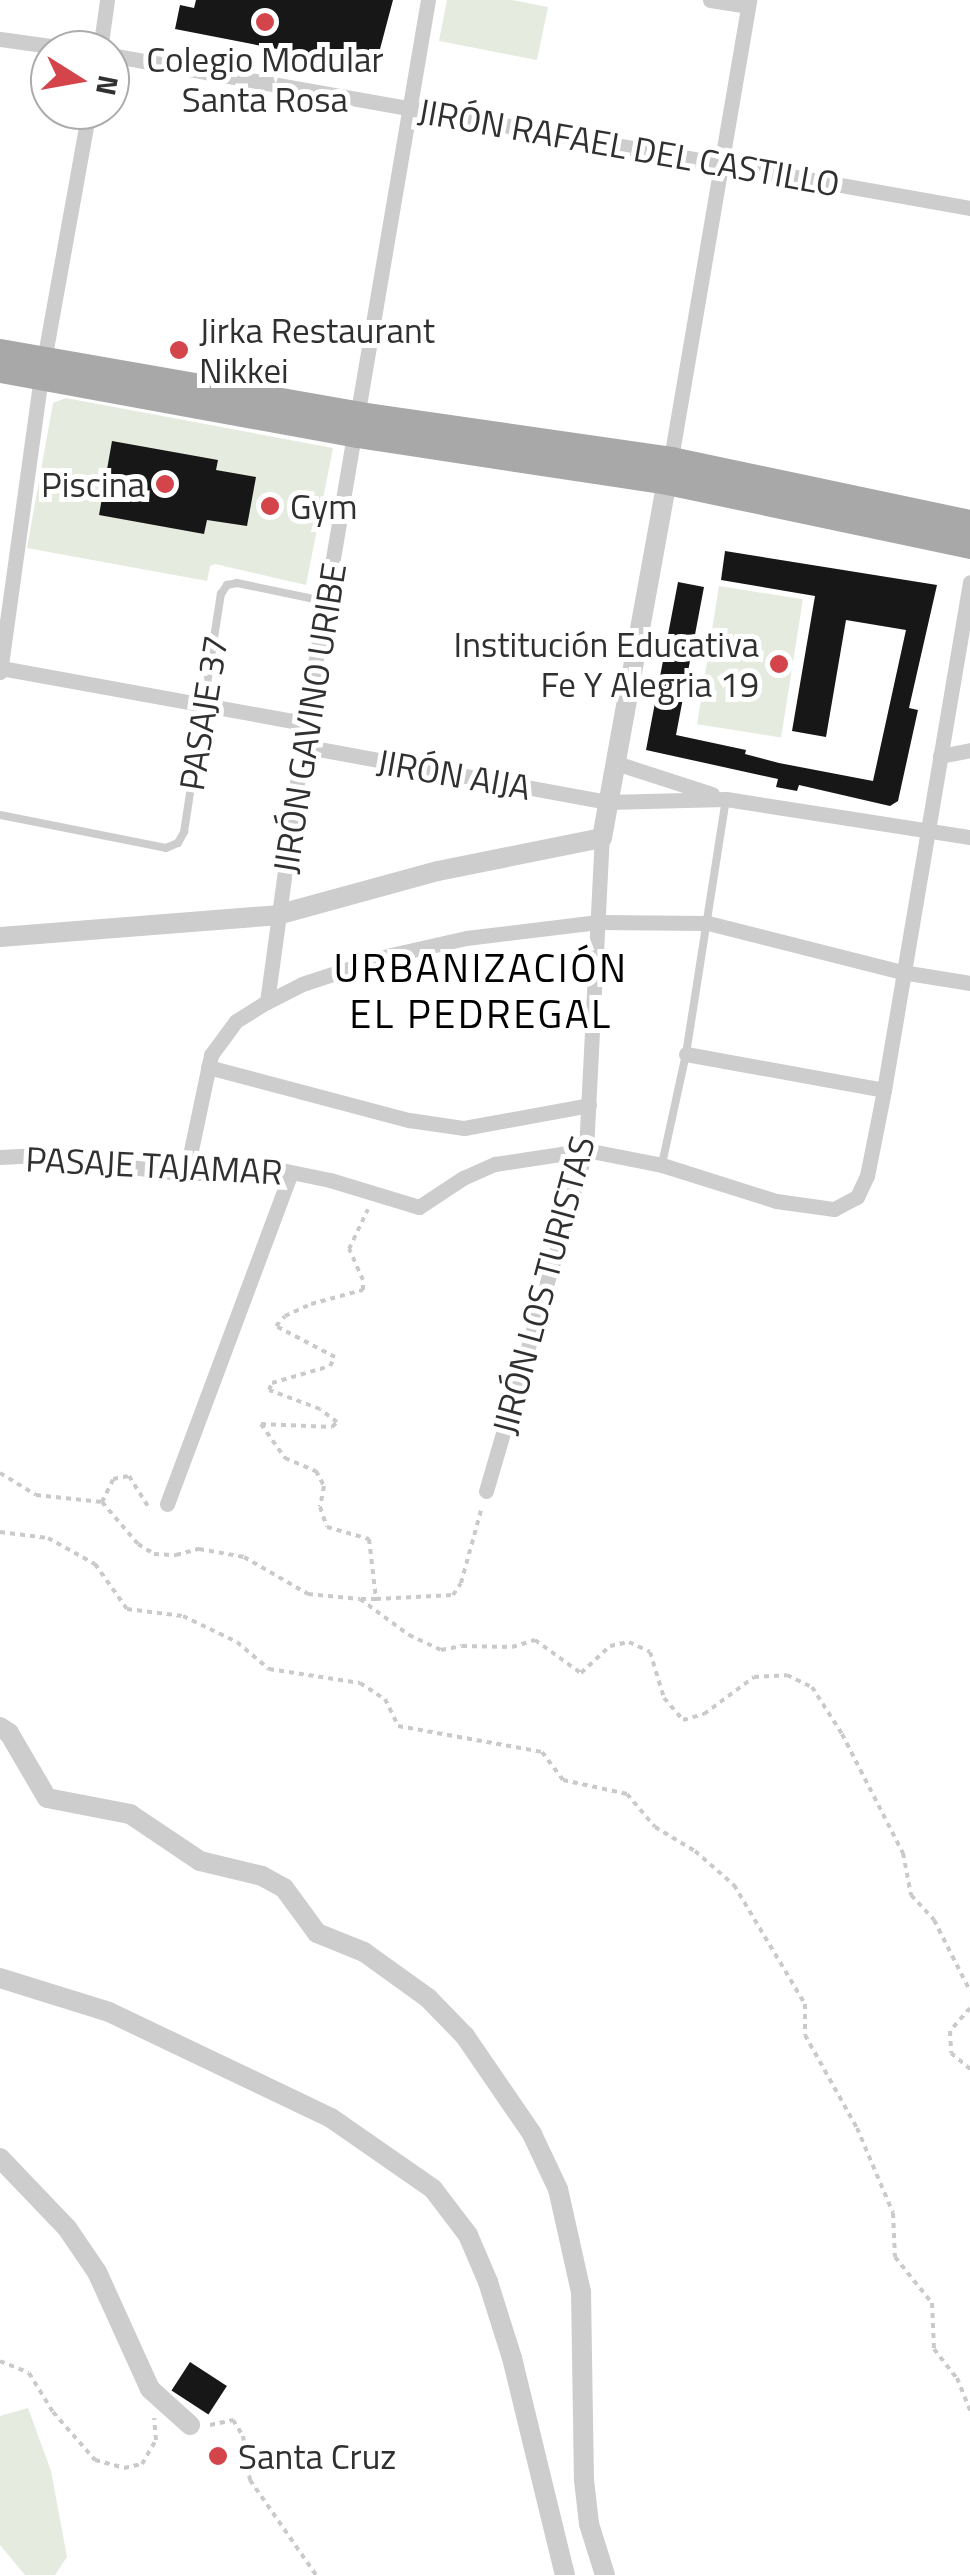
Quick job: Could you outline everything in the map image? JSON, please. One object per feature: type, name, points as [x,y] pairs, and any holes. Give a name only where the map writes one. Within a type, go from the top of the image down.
[{"type":"main road","points":[[0,351],[44,368],[358,425],[669,470],[970,522]]},
{"type":"main road","points":[[0,370],[44,368]]},
{"type":"main road","points":[[669,470],[970,546]]},
{"type":"street","points":[[103,30],[107,0]]},
{"type":"street","name":"JIRÓN GAVINO URIBE","points":[[267,1002],[305,723],[428,0]]},
{"type":"street","points":[[669,470],[748,3],[710,0]]},
{"type":"street","points":[[0,39],[30,43]]},
{"type":"street","name":"JIRÓN RAFAEL DEL CASTILLO","points":[[130,59],[970,208]]},
{"type":"street","points":[[86,130],[44,368],[0,670],[305,723]]},
{"type":"street","name":"JIRÓN LOS TURISTAS","points":[[486,1491],[586,1150],[602,838],[669,470]]},
{"type":"street","points":[[686,1054],[884,1090],[970,582]]},
{"type":"street","name":"JIRÓN AIJA","points":[[302,746],[607,802],[726,799]]},
{"type":"street","points":[[940,756],[970,750]]},
{"type":"street","points":[[616,763],[726,799],[970,837]]},
{"type":"street","points":[[0,937],[277,916],[438,871],[602,838]]},
{"type":"street","points":[[186,1174],[211,1055],[236,1021],[302,984],[391,955],[466,938],[598,922],[708,923],[902,972],[970,983]]},
{"type":"street","points":[[208,1067],[409,1120],[464,1128],[588,1105]]},
{"type":"street","name":"PASAJE TAJAMAR","points":[[0,1157],[34,1155],[186,1174],[268,1167],[419,1208],[463,1178],[495,1164],[586,1150],[662,1165],[776,1202],[834,1209],[857,1197],[867,1176],[884,1090]]},
{"type":"street","points":[[167,1504],[291,1172]]},
{"type":"street","points":[[0,1726],[9,1733],[47,1798],[130,1814],[200,1861],[262,1876],[284,1888],[317,1932],[364,1952],[428,1998],[464,2036],[532,2134],[558,2190],[581,2292],[584,2480],[589,2524],[605,2575]]},
{"type":"street","points":[[0,1978],[109,2012],[331,2118],[433,2190],[468,2236],[488,2282],[522,2394],[565,2575]]},
{"type":"street","points":[[0,2158],[67,2228],[96,2272],[150,2389],[190,2425]]},
{"type":"lane","name":"PASAJE 37","points":[[0,815],[166,848],[178,842],[184,832],[206,704],[220,594],[237,583],[326,601]]},
{"type":"lane","points":[[662,1165],[686,1054],[726,799]]},
{"type":"path","points":[[376,1194],[348,1249],[363,1290],[311,1304],[285,1316],[276,1326],[336,1358],[330,1366],[272,1383],[269,1390],[320,1410],[337,1422],[332,1426],[261,1424],[285,1458],[316,1472],[324,1486],[320,1507],[327,1526],[369,1539],[376,1599]]},
{"type":"path","points":[[0,1473],[36,1495],[102,1502],[138,1544],[154,1554],[219,1550],[270,1568],[308,1594],[376,1599],[454,1595],[461,1583],[486,1491]]},
{"type":"path","points":[[102,1502],[113,1479],[121,1475],[129,1476],[144,1506],[154,1512],[167,1504]]},
{"type":"path","points":[[0,1532],[48,1538],[95,1564],[127,1609],[183,1616],[237,1642],[269,1668],[360,1683],[386,1699],[398,1726],[542,1752],[563,1780],[627,1794],[655,1827],[695,1850],[734,1885],[805,2004],[804,2034],[856,2128],[893,2214],[896,2257],[932,2303],[934,2349],[956,2378],[970,2410]]},
{"type":"path","points":[[360,1598],[409,1635],[441,1650],[462,1646],[512,1647],[535,1640],[581,1673],[610,1646],[629,1642],[650,1652],[664,1698],[683,1720],[704,1714],[754,1678],[786,1675],[812,1687],[842,1734],[903,1853],[911,1896],[934,1920],[970,1990]]},
{"type":"path","points":[[970,2008],[950,2032],[952,2054],[970,2069]]},
{"type":"path","points":[[0,2362],[29,2373],[53,2412],[96,2460],[124,2468],[142,2464],[156,2440],[150,2389]]},
{"type":"path","points":[[190,2425],[233,2420],[243,2436],[250,2480],[316,2575]]},
{"type":"shaded area","points":[[447,0],[512,0],[548,7],[537,60],[439,41]]},
{"type":"shaded area","points":[[66,398],[333,448],[306,585],[215,564],[210,566],[207,581],[27,548],[53,403]]},
{"type":"shaded area","points":[[719,586],[803,599],[781,738],[697,724]]},
{"type":"shaded area","points":[[28,2408],[51,2471],[67,2557],[55,2575],[25,2575],[0,2545],[0,2416]]},
{"type":"building","points":[[196,0],[393,0],[375,68],[175,29],[180,5],[194,8]]},
{"type":"building","points":[[112,441],[218,460],[216,470],[256,477],[247,526],[207,520],[204,534],[99,515]]},
{"type":"building","points":[[725,551],[937,585],[909,708],[918,710],[898,801],[890,806],[799,785],[797,791],[776,787],[778,779],[646,750],[678,582],[704,587],[676,735],[746,750],[745,754],[779,763],[873,781],[906,630],[846,620],[826,737],[792,731],[815,596],[721,580]]},
{"type":"building","points":[[190,2362],[227,2386],[208,2414],[171,2391]]},
{"type":"place","name":"Colegio Modular Santa Rosa","points":[[265,22]]},
{"type":"place","name":"Jirka Restaurant Nikkei","points":[[179,350]]},
{"type":"place","name":"Piscina","points":[[165,484]]},
{"type":"place","name":"Gym","points":[[270,506]]},
{"type":"place","name":"Institución Educativa Fe Y Alegria 19","points":[[779,664]]},
{"type":"place","name":"Santa Cruz","points":[[218,2456]]},
{"type":"district","name":"URBANIZACIÓN EL PEDREGAL","points":[[481,991]]}]
